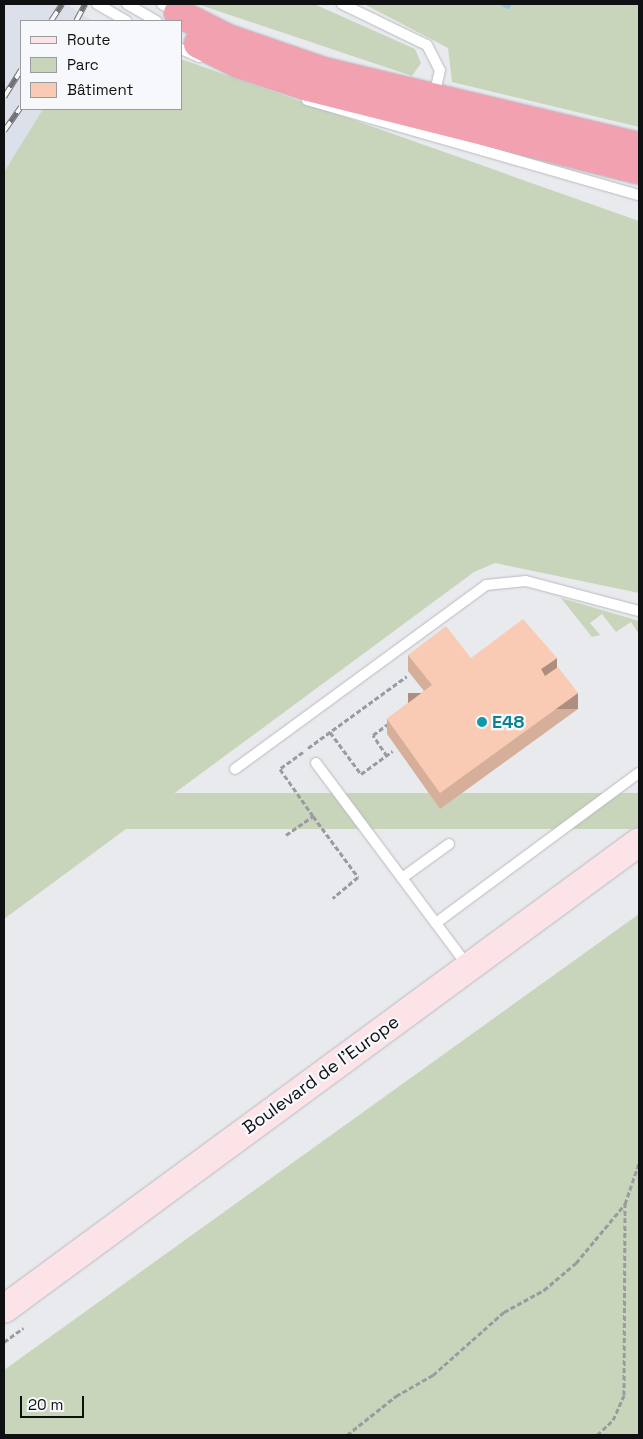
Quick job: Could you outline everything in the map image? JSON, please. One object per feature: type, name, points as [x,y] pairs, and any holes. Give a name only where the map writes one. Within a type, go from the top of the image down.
[{"type":"highway","points":[[182,22],[291,62],[639,146]]},
{"type":"highway","points":[[182,27],[239,64],[308,87],[639,170]]},
{"type":"main road","name":"Boulevard de l'Europe","points":[[4,1308],[639,842]]},
{"type":"lane","points":[[97,4],[125,20]]},
{"type":"lane","points":[[127,4],[169,18]]},
{"type":"lane","points":[[342,4],[426,45],[440,70],[434,98]]},
{"type":"lane","points":[[182,49],[263,85],[328,107],[639,195]]},
{"type":"lane","points":[[235,769],[486,585],[526,581],[639,611]]},
{"type":"lane","points":[[316,764],[469,967]]},
{"type":"lane","points":[[436,923],[639,773]]},
{"type":"lane","points":[[402,878],[449,844]]},
{"type":"path","points":[[333,898],[358,878],[280,769],[407,676]]},
{"type":"path","points":[[387,756],[373,735],[393,720]]},
{"type":"path","points":[[330,732],[361,774],[393,751]]},
{"type":"path","points":[[286,835],[313,816]]},
{"type":"path","points":[[597,1435],[612,1420],[624,1394],[625,1204],[639,1163]]},
{"type":"path","points":[[347,1435],[396,1396],[433,1375],[504,1312],[544,1290],[576,1263],[625,1204]]},
{"type":"shaded area","points":[[4,4],[66,4],[91,20],[20,20],[20,110],[42,110],[4,172]]},
{"type":"green space","points":[[197,4],[314,4],[415,49],[421,63],[412,76]]},
{"type":"green space","points":[[364,4],[639,4],[639,127],[452,82],[448,48]]},
{"type":"green space","points":[[182,59],[639,221],[639,593],[495,563],[474,572],[4,919],[4,172],[42,110],[182,110]]},
{"type":"green space","points":[[561,598],[639,621],[639,634],[631,622],[616,632],[602,614],[590,623],[600,635],[592,637]]},
{"type":"green space","points":[[4,793],[639,793],[639,829],[4,829]]},
{"type":"green space","points":[[639,914],[639,1435],[4,1435],[4,1370]]},
{"type":"building","name":"E48","points":[[523,619],[557,658],[541,669],[545,676],[558,667],[578,693],[440,793],[387,719],[432,685],[408,655],[446,626],[471,658]]},
{"type":"waterway","points":[[504,4],[508,6]]},
{"type":"railway","points":[[52,20],[62,4]]},
{"type":"railway","points":[[77,20],[85,4]]},
{"type":"railway","points":[[4,97],[20,72]]},
{"type":"railway","points":[[4,131],[20,108]]},
{"type":"place","name":"E48","points":[[482,722]]}]
